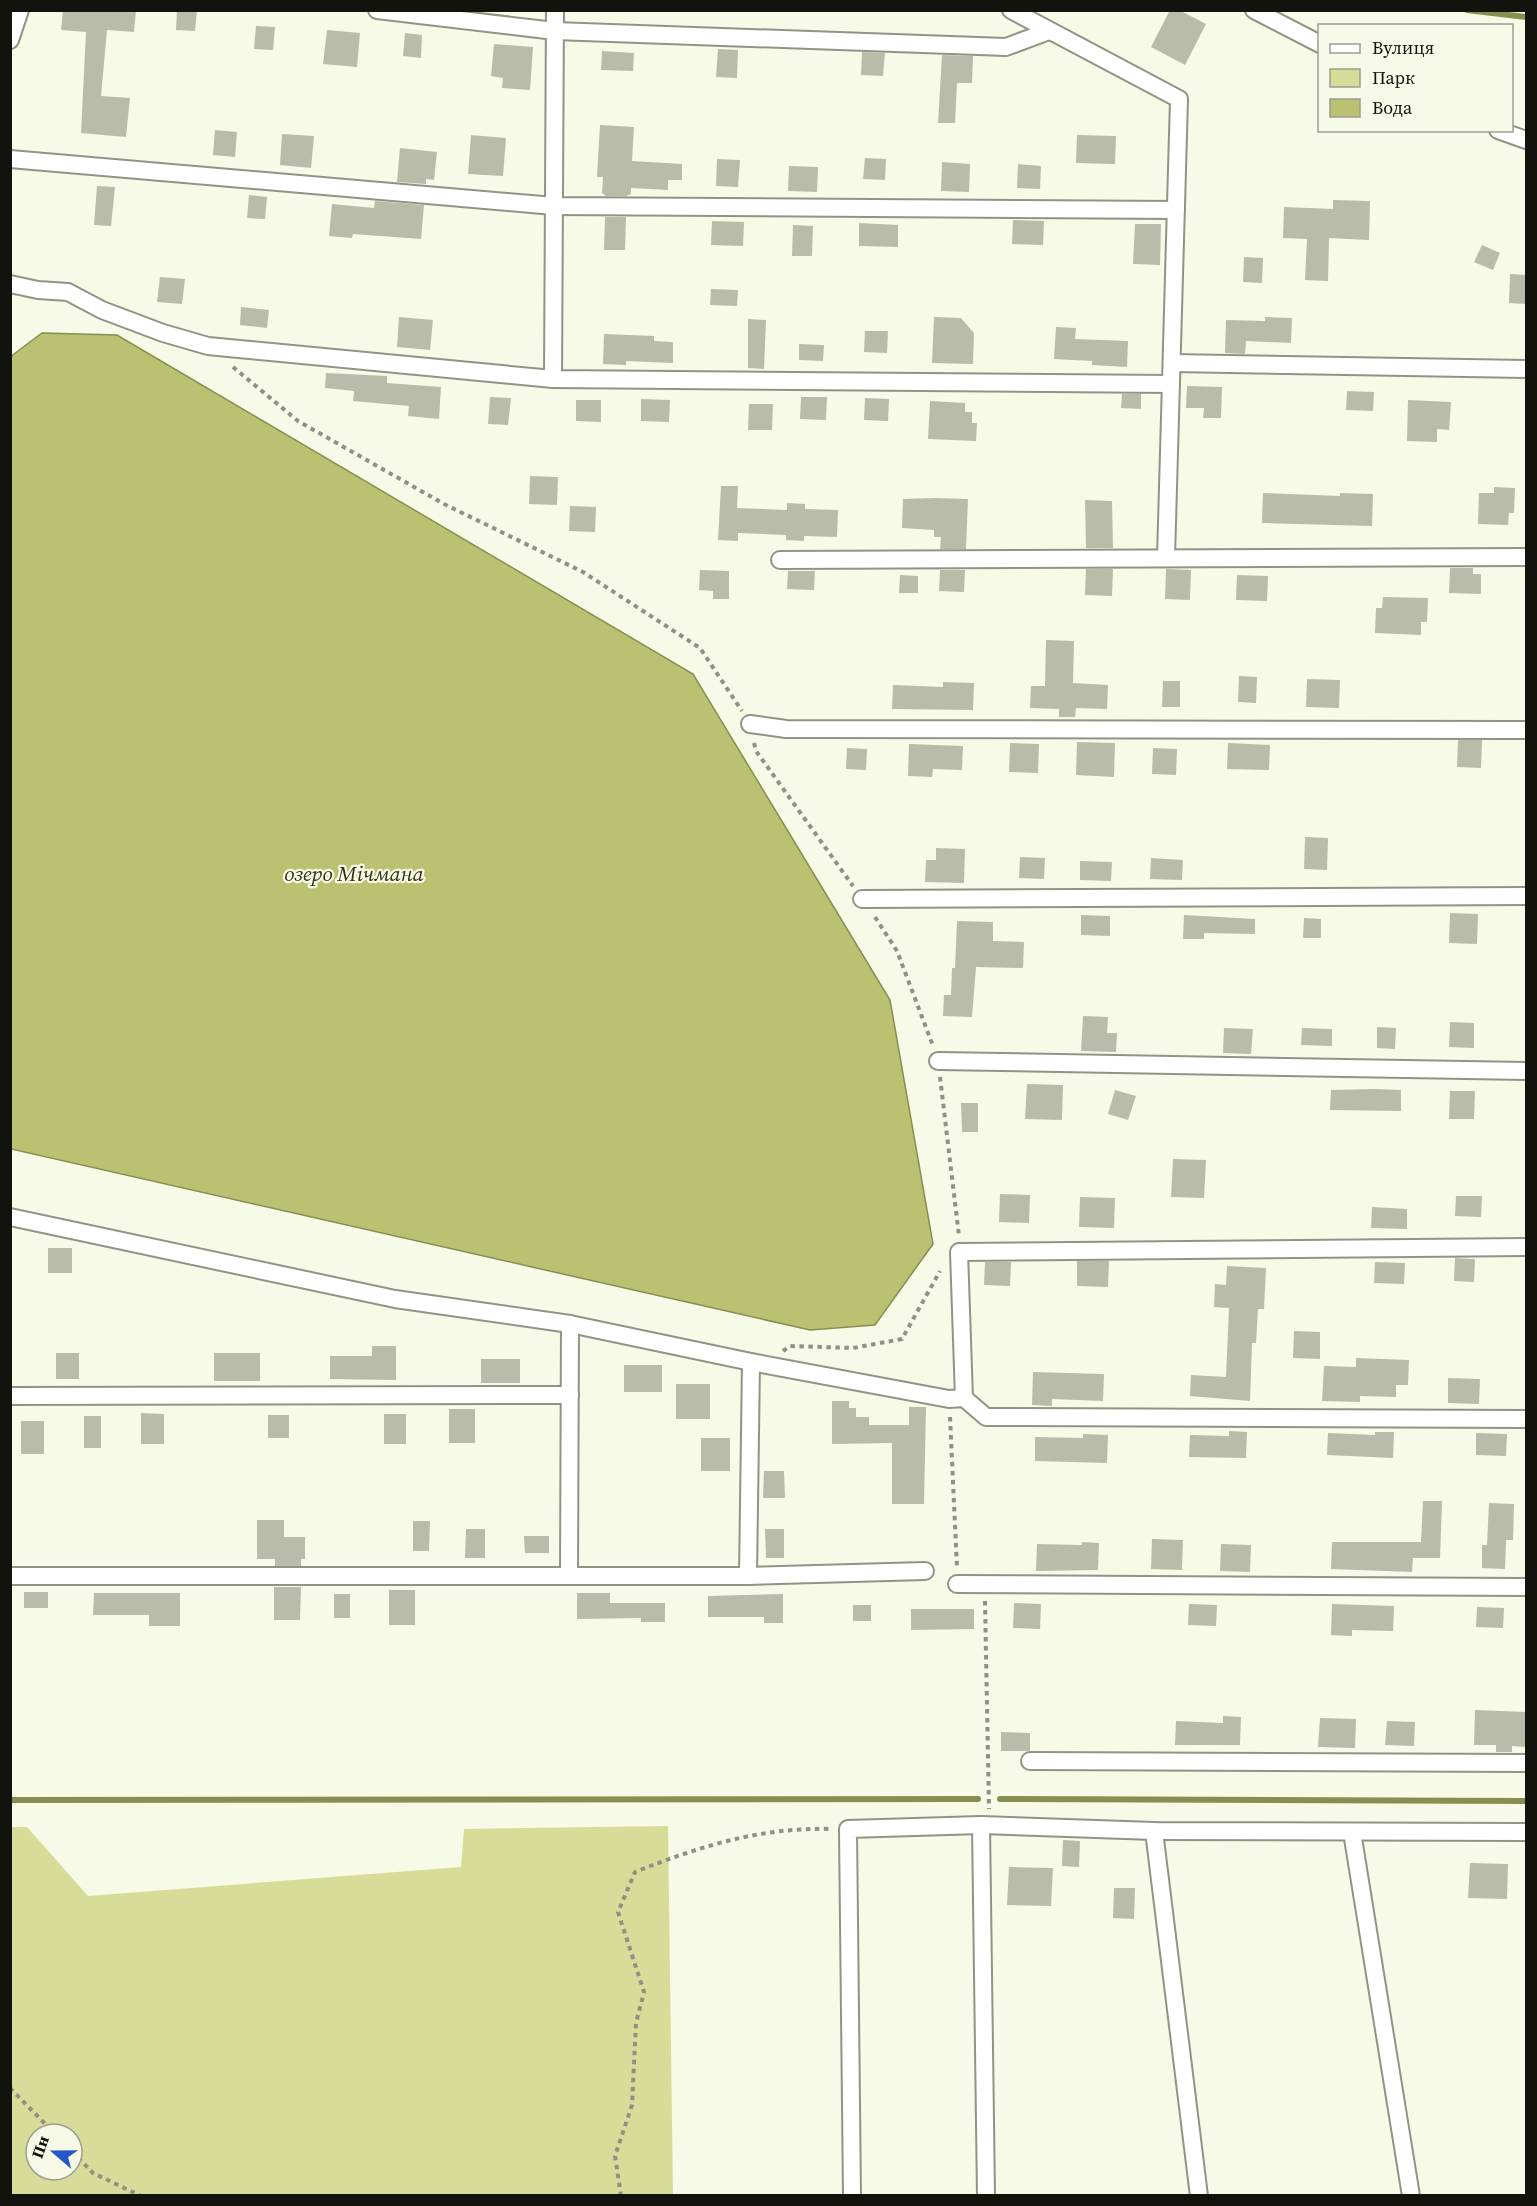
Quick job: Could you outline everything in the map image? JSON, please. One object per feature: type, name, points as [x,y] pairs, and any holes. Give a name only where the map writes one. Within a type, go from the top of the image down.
[{"type":"street","points":[[10,40],[20,10]]},
{"type":"street","points":[[377,10],[555,31],[1006,47],[1049,31]]},
{"type":"street","points":[[553,379],[555,10]]},
{"type":"street","points":[[1011,10],[1179,99],[1166,558]]},
{"type":"street","points":[[1254,10],[1318,43]]},
{"type":"street","points":[[1504,132],[1527,140]]},
{"type":"street","points":[[10,159],[554,206],[1176,210]]},
{"type":"street","points":[[10,284],[68,292],[102,310],[162,333],[208,346],[553,379],[1171,384]]},
{"type":"street","points":[[1172,363],[1527,369]]},
{"type":"street","points":[[780,560],[1527,557]]},
{"type":"street","points":[[750,724],[786,729],[1527,730]]},
{"type":"street","points":[[862,899],[1527,896]]},
{"type":"street","points":[[938,1061],[1527,1071]]},
{"type":"street","points":[[10,1217],[395,1299],[570,1324],[758,1363],[956,1399],[986,1417],[1527,1419]]},
{"type":"street","points":[[956,1399],[957,1247],[1527,1247]]},
{"type":"street","points":[[570,1324],[570,1576]]},
{"type":"street","points":[[748,1576],[758,1363]]},
{"type":"street","points":[[10,1396],[570,1395]]},
{"type":"street","points":[[10,1576],[748,1576],[925,1571]]},
{"type":"street","points":[[957,1584],[1527,1587]]},
{"type":"street","points":[[1030,1761],[1527,1763]]},
{"type":"street","points":[[985,1825],[986,2196]]},
{"type":"street","points":[[852,2196],[848,1829],[985,1825],[1154,1831],[1527,1832]]},
{"type":"street","points":[[1154,1831],[1199,2196]]},
{"type":"street","points":[[1352,1832],[1411,2196]]},
{"type":"path","points":[[208,346],[298,422],[444,504],[583,572],[700,648],[750,724],[756,751],[897,951],[938,1061],[959,1233],[957,1247]]},
{"type":"path","points":[[957,1247],[959,1233]]},
{"type":"path","points":[[758,1363],[790,1346],[853,1348],[902,1339],[941,1269]]},
{"type":"path","points":[[956,1399],[957,1584]]},
{"type":"path","points":[[984,1584],[985,1825]]},
{"type":"path","points":[[621,2196],[615,2156],[632,2105],[636,2023],[644,1992],[618,1912],[634,1872],[693,1850],[742,1836],[802,1828],[848,1829]]},
{"type":"path","points":[[10,2088],[43,2122]]},
{"type":"path","points":[[84,2164],[93,2173],[141,2196]]},
{"type":"green space","points":[[668,1826],[673,2195],[11,2195],[11,1827],[27,1827],[88,1896],[461,1867],[464,1829]]},
{"type":"water","name":"озеро Мічмана","points":[[42,333],[117,335],[693,674],[890,1000],[933,1244],[875,1325],[810,1330],[11,1149],[10,357]]},
{"type":"building","points":[[63,10],[136,10],[134,32],[107,30],[101,96],[130,98],[126,137],[81,133],[86,32],[61,30]]},
{"type":"building","points":[[177,10],[197,10],[195,31],[176,30]]},
{"type":"building","points":[[1170,10],[1179,10],[1206,24],[1185,65],[1151,47]]},
{"type":"building","points":[[256,26],[275,27],[273,50],[254,49]]},
{"type":"building","points":[[327,30],[360,33],[357,67],[323,64]]},
{"type":"building","points":[[405,33],[422,35],[421,58],[403,56]]},
{"type":"building","points":[[494,44],[533,47],[530,90],[502,88],[503,78],[491,76]]},
{"type":"building","points":[[718,49],[738,50],[737,78],[716,77]]},
{"type":"building","points":[[602,51],[634,53],[633,71],[601,70]]},
{"type":"building","points":[[862,52],[885,53],[883,76],[861,75]]},
{"type":"building","points":[[942,55],[973,56],[972,83],[957,83],[955,123],[938,123]]},
{"type":"building","points":[[600,125],[634,127],[632,161],[682,164],[682,180],[668,180],[668,190],[631,188],[631,194],[626,196],[606,196],[602,193],[603,177],[597,177]]},
{"type":"building","points":[[215,130],[237,132],[235,157],[213,155]]},
{"type":"building","points":[[282,134],[314,136],[311,168],[280,165]]},
{"type":"building","points":[[471,135],[506,138],[503,176],[468,174]]},
{"type":"building","points":[[1077,135],[1116,136],[1115,164],[1076,163]]},
{"type":"building","points":[[400,148],[437,152],[434,180],[426,179],[426,184],[397,182]]},
{"type":"building","points":[[865,158],[886,159],[885,180],[863,179]]},
{"type":"building","points":[[717,159],[740,160],[738,187],[716,186]]},
{"type":"building","points":[[942,162],[970,164],[969,192],[941,191]]},
{"type":"building","points":[[1018,164],[1041,166],[1040,189],[1017,188]]},
{"type":"building","points":[[789,166],[818,167],[817,192],[788,191]]},
{"type":"building","points":[[97,186],[115,187],[111,226],[94,225]]},
{"type":"building","points":[[249,195],[267,197],[265,219],[247,218]]},
{"type":"building","points":[[1333,200],[1370,201],[1369,240],[1329,238],[1328,281],[1305,280],[1307,239],[1283,238],[1284,207],[1333,209]]},
{"type":"building","points":[[375,201],[424,205],[421,239],[353,234],[352,238],[329,236],[332,204],[374,208]]},
{"type":"building","points":[[605,217],[626,217],[625,250],[604,250]]},
{"type":"building","points":[[1013,220],[1044,221],[1043,245],[1012,244]]},
{"type":"building","points":[[712,221],[744,222],[743,246],[711,245]]},
{"type":"building","points":[[859,223],[898,225],[898,247],[859,246]]},
{"type":"building","points":[[1135,224],[1161,224],[1160,265],[1133,264]]},
{"type":"building","points":[[793,225],[813,226],[812,256],[792,256]]},
{"type":"building","points":[[1482,245],[1500,253],[1493,270],[1474,262]]},
{"type":"building","points":[[1244,257],[1263,258],[1262,283],[1243,282]]},
{"type":"building","points":[[1510,274],[1527,275],[1527,304],[1509,303]]},
{"type":"building","points":[[160,277],[185,279],[182,304],[157,302]]},
{"type":"building","points":[[711,289],[738,290],[737,306],[710,305]]},
{"type":"building","points":[[241,307],[269,310],[267,328],[240,325]]},
{"type":"building","points":[[399,317],[433,320],[430,350],[397,347]]},
{"type":"building","points":[[934,317],[961,318],[974,333],[973,364],[932,363]]},
{"type":"building","points":[[1265,317],[1292,318],[1291,343],[1246,341],[1245,354],[1225,353],[1226,320],[1265,321]]},
{"type":"building","points":[[748,319],[766,320],[764,369],[748,368]]},
{"type":"building","points":[[1056,327],[1076,328],[1075,339],[1128,341],[1127,367],[1092,365],[1092,361],[1054,359]]},
{"type":"building","points":[[865,331],[888,331],[887,353],[864,352]]},
{"type":"building","points":[[604,334],[654,336],[654,341],[673,342],[673,363],[626,361],[626,365],[603,364]]},
{"type":"building","points":[[799,344],[824,345],[823,361],[799,360]]},
{"type":"building","points":[[326,373],[387,376],[387,383],[441,387],[439,419],[408,416],[409,406],[353,401],[354,391],[325,388]]},
{"type":"building","points":[[1187,386],[1222,387],[1221,418],[1203,418],[1204,408],[1186,408]]},
{"type":"building","points":[[1347,391],[1374,392],[1373,411],[1346,410]]},
{"type":"building","points":[[1122,394],[1141,394],[1141,409],[1121,408]]},
{"type":"building","points":[[490,397],[511,398],[508,425],[488,424]]},
{"type":"building","points":[[801,397],[827,397],[826,420],[800,419]]},
{"type":"building","points":[[865,398],[889,399],[888,421],[864,420]]},
{"type":"building","points":[[641,399],[670,400],[669,422],[641,421]]},
{"type":"building","points":[[576,400],[601,400],[601,422],[576,421]]},
{"type":"building","points":[[1408,400],[1451,402],[1449,430],[1437,429],[1437,442],[1407,441]]},
{"type":"building","points":[[930,401],[965,403],[965,412],[972,412],[972,423],[977,423],[976,441],[928,439]]},
{"type":"building","points":[[749,404],[773,404],[772,430],[748,430]]},
{"type":"building","points":[[530,476],[558,477],[557,505],[529,504]]},
{"type":"building","points":[[721,486],[738,486],[737,508],[787,510],[787,503],[805,504],[805,509],[838,510],[837,537],[804,536],[804,541],[786,540],[786,535],[738,533],[738,541],[718,540]]},
{"type":"building","points":[[1494,487],[1515,488],[1514,513],[1509,513],[1508,525],[1478,524],[1479,493],[1494,493]]},
{"type":"building","points":[[1263,493],[1340,496],[1340,493],[1373,494],[1372,526],[1262,523]]},
{"type":"building","points":[[903,499],[968,499],[966,549],[940,549],[941,537],[934,537],[934,530],[902,528]]},
{"type":"building","points":[[1085,500],[1112,501],[1113,548],[1086,548]]},
{"type":"building","points":[[570,506],[596,507],[595,532],[569,531]]},
{"type":"building","points":[[1450,568],[1473,568],[1473,574],[1481,574],[1481,594],[1449,593]]},
{"type":"building","points":[[1086,569],[1113,569],[1112,596],[1085,595]]},
{"type":"building","points":[[1166,569],[1191,570],[1190,600],[1165,599]]},
{"type":"building","points":[[700,570],[729,571],[729,599],[713,599],[713,591],[699,590]]},
{"type":"building","points":[[940,570],[965,570],[964,592],[939,591]]},
{"type":"building","points":[[788,571],[815,571],[814,590],[787,589]]},
{"type":"building","points":[[900,575],[918,576],[918,593],[899,593]]},
{"type":"building","points":[[1237,575],[1268,576],[1267,601],[1236,600]]},
{"type":"building","points":[[1383,597],[1428,598],[1427,622],[1421,622],[1421,635],[1375,633],[1376,608],[1382,608]]},
{"type":"building","points":[[1046,640],[1074,641],[1073,683],[1108,685],[1107,709],[1076,708],[1075,717],[1059,717],[1059,709],[1030,708],[1031,686],[1045,686]]},
{"type":"building","points":[[1239,676],[1257,677],[1256,703],[1238,702]]},
{"type":"building","points":[[1307,679],[1340,680],[1339,708],[1306,707]]},
{"type":"building","points":[[1163,681],[1180,681],[1180,707],[1162,707]]},
{"type":"building","points":[[943,682],[974,683],[973,710],[892,709],[893,685],[943,687]]},
{"type":"building","points":[[1458,740],[1482,740],[1481,768],[1457,767]]},
{"type":"building","points":[[1077,742],[1115,743],[1114,777],[1076,775]]},
{"type":"building","points":[[1010,743],[1039,744],[1038,773],[1009,772]]},
{"type":"building","points":[[1228,743],[1270,745],[1269,770],[1227,769]]},
{"type":"building","points":[[909,744],[963,746],[962,770],[933,769],[932,777],[908,776]]},
{"type":"building","points":[[847,748],[867,749],[866,770],[846,769]]},
{"type":"building","points":[[1153,748],[1177,749],[1176,775],[1152,774]]},
{"type":"building","points":[[1305,837],[1328,838],[1327,870],[1304,869]]},
{"type":"building","points":[[936,848],[965,849],[964,883],[925,882],[926,860],[936,860]]},
{"type":"building","points":[[1020,857],[1045,858],[1044,879],[1019,878]]},
{"type":"building","points":[[1151,858],[1183,860],[1182,880],[1150,879]]},
{"type":"building","points":[[1080,861],[1112,862],[1111,881],[1080,880]]},
{"type":"building","points":[[1450,913],[1478,914],[1477,944],[1449,943]]},
{"type":"building","points":[[1081,915],[1110,916],[1110,936],[1081,935]]},
{"type":"building","points":[[1184,915],[1255,919],[1255,934],[1204,933],[1204,939],[1183,939]]},
{"type":"building","points":[[1304,918],[1321,919],[1321,938],[1303,938]]},
{"type":"building","points":[[957,921],[993,922],[993,941],[1024,942],[1023,968],[976,967],[972,1017],[943,1016],[944,995],[951,995],[952,968],[955,968]]},
{"type":"building","points":[[1083,1016],[1108,1017],[1107,1033],[1117,1033],[1116,1052],[1081,1051]]},
{"type":"building","points":[[1450,1022],[1474,1023],[1474,1048],[1449,1047]]},
{"type":"building","points":[[1377,1027],[1396,1028],[1395,1049],[1377,1048]]},
{"type":"building","points":[[1224,1028],[1253,1029],[1251,1054],[1223,1053]]},
{"type":"building","points":[[1302,1028],[1332,1029],[1332,1046],[1301,1045]]},
{"type":"building","points":[[1027,1084],[1063,1085],[1062,1120],[1025,1119]]},
{"type":"building","points":[[1115,1090],[1136,1096],[1128,1120],[1108,1114]]},
{"type":"building","points":[[1331,1090],[1401,1090],[1401,1111],[1330,1110]]},
{"type":"building","points":[[1450,1091],[1475,1091],[1474,1119],[1449,1119]]},
{"type":"building","points":[[961,1103],[978,1103],[978,1132],[962,1132]]},
{"type":"building","points":[[1173,1159],[1206,1160],[1204,1198],[1171,1197]]},
{"type":"building","points":[[1000,1194],[1030,1195],[1029,1223],[999,1222]]},
{"type":"building","points":[[1456,1196],[1482,1196],[1481,1217],[1455,1216]]},
{"type":"building","points":[[1080,1197],[1115,1198],[1114,1228],[1079,1227]]},
{"type":"building","points":[[1372,1207],[1407,1209],[1407,1229],[1371,1228]]},
{"type":"building","points":[[48,1248],[72,1248],[72,1273],[48,1273]]},
{"type":"building","points":[[1455,1258],[1475,1259],[1474,1282],[1454,1281]]},
{"type":"building","points":[[1077,1261],[1109,1261],[1108,1287],[1077,1286]]},
{"type":"building","points":[[985,1262],[1011,1262],[1010,1286],[984,1285]]},
{"type":"building","points":[[1375,1262],[1405,1263],[1404,1284],[1374,1283]]},
{"type":"building","points":[[1227,1266],[1266,1268],[1264,1309],[1258,1309],[1256,1343],[1252,1343],[1250,1401],[1190,1396],[1191,1375],[1226,1377],[1229,1308],[1214,1307],[1215,1284],[1226,1285]]},
{"type":"building","points":[[1294,1331],[1320,1332],[1320,1359],[1293,1358]]},
{"type":"building","points":[[372,1346],[396,1346],[396,1380],[330,1379],[330,1356],[372,1356]]},
{"type":"building","points":[[56,1353],[79,1353],[79,1379],[56,1379]]},
{"type":"building","points":[[214,1353],[260,1353],[260,1381],[214,1381]]},
{"type":"building","points":[[1356,1358],[1409,1360],[1408,1385],[1396,1385],[1396,1397],[1360,1396],[1360,1402],[1322,1401],[1324,1366],[1356,1367]]},
{"type":"building","points":[[481,1359],[520,1359],[520,1383],[481,1383]]},
{"type":"building","points":[[624,1365],[662,1365],[662,1392],[624,1392]]},
{"type":"building","points":[[1033,1372],[1104,1374],[1103,1401],[1052,1399],[1052,1406],[1032,1405]]},
{"type":"building","points":[[1448,1378],[1480,1379],[1479,1404],[1448,1403]]},
{"type":"building","points":[[676,1384],[710,1384],[710,1419],[676,1419]]},
{"type":"building","points":[[832,1401],[849,1401],[849,1408],[856,1408],[856,1417],[869,1417],[869,1425],[909,1425],[909,1407],[926,1407],[924,1504],[892,1504],[892,1443],[832,1444]]},
{"type":"building","points":[[449,1409],[475,1409],[475,1443],[449,1443]]},
{"type":"building","points":[[141,1413],[164,1414],[164,1444],[141,1444]]},
{"type":"building","points":[[384,1414],[406,1414],[406,1444],[384,1444]]},
{"type":"building","points":[[268,1415],[289,1415],[289,1438],[268,1438]]},
{"type":"building","points":[[84,1416],[101,1416],[101,1448],[84,1448]]},
{"type":"building","points":[[21,1421],[44,1421],[44,1454],[21,1454]]},
{"type":"building","points":[[1229,1431],[1247,1432],[1246,1458],[1189,1457],[1190,1435],[1229,1436]]},
{"type":"building","points":[[1375,1432],[1394,1432],[1393,1458],[1327,1455],[1328,1433],[1375,1435]]},
{"type":"building","points":[[1476,1433],[1507,1434],[1506,1456],[1476,1455]]},
{"type":"building","points":[[1083,1434],[1108,1435],[1107,1463],[1035,1461],[1035,1437],[1083,1438]]},
{"type":"building","points":[[701,1438],[730,1438],[730,1471],[701,1471]]},
{"type":"building","points":[[764,1471],[784,1471],[785,1498],[763,1498]]},
{"type":"building","points":[[1423,1501],[1442,1501],[1440,1558],[1413,1558],[1412,1572],[1331,1569],[1332,1542],[1421,1542]]},
{"type":"building","points":[[1489,1503],[1514,1504],[1513,1540],[1506,1540],[1505,1569],[1482,1568],[1482,1545],[1487,1545]]},
{"type":"building","points":[[257,1520],[284,1520],[284,1537],[305,1537],[305,1559],[301,1559],[301,1566],[275,1566],[275,1559],[257,1559]]},
{"type":"building","points":[[413,1521],[430,1521],[429,1551],[413,1551]]},
{"type":"building","points":[[466,1529],[485,1529],[485,1558],[465,1558]]},
{"type":"building","points":[[765,1529],[784,1529],[784,1558],[766,1558]]},
{"type":"building","points":[[524,1536],[549,1536],[549,1553],[525,1553]]},
{"type":"building","points":[[1152,1539],[1183,1540],[1182,1570],[1151,1569]]},
{"type":"building","points":[[1082,1542],[1099,1543],[1098,1570],[1036,1571],[1037,1544],[1082,1545]]},
{"type":"building","points":[[1221,1544],[1251,1545],[1250,1572],[1220,1571]]},
{"type":"building","points":[[274,1587],[301,1587],[300,1620],[274,1620]]},
{"type":"building","points":[[389,1590],[415,1590],[415,1625],[389,1625]]},
{"type":"building","points":[[24,1592],[48,1592],[48,1608],[24,1608]]},
{"type":"building","points":[[94,1593],[180,1593],[180,1626],[149,1626],[149,1615],[93,1615]]},
{"type":"building","points":[[577,1593],[610,1593],[610,1603],[665,1603],[665,1622],[641,1622],[641,1618],[577,1619]]},
{"type":"building","points":[[334,1594],[350,1594],[350,1618],[334,1618]]},
{"type":"building","points":[[783,1594],[783,1623],[764,1623],[764,1617],[708,1617],[708,1596]]},
{"type":"building","points":[[1014,1603],[1041,1604],[1040,1629],[1013,1628]]},
{"type":"building","points":[[1189,1604],[1217,1605],[1216,1626],[1188,1625]]},
{"type":"building","points":[[1332,1604],[1394,1606],[1393,1631],[1352,1630],[1352,1636],[1331,1635]]},
{"type":"building","points":[[853,1605],[871,1605],[871,1621],[853,1621]]},
{"type":"building","points":[[1477,1607],[1504,1608],[1503,1628],[1476,1627]]},
{"type":"building","points":[[911,1609],[974,1609],[974,1629],[911,1630]]},
{"type":"building","points":[[1475,1710],[1527,1712],[1527,1747],[1512,1746],[1512,1752],[1496,1752],[1496,1745],[1474,1745]]},
{"type":"building","points":[[1223,1716],[1241,1717],[1240,1745],[1175,1745],[1176,1721],[1223,1723]]},
{"type":"building","points":[[1320,1718],[1356,1719],[1355,1748],[1318,1747]]},
{"type":"building","points":[[1387,1721],[1415,1722],[1414,1746],[1385,1745]]},
{"type":"building","points":[[1001,1732],[1030,1733],[1030,1751],[1001,1751]]},
{"type":"building","points":[[1063,1840],[1080,1841],[1079,1867],[1062,1866]]},
{"type":"building","points":[[1470,1863],[1508,1864],[1507,1899],[1468,1898]]},
{"type":"building","points":[[1009,1867],[1053,1868],[1051,1906],[1007,1905]]},
{"type":"building","points":[[1114,1888],[1135,1888],[1134,1919],[1113,1918]]},
{"type":"waterway","points":[[1467,10],[1526,17]]},
{"type":"waterway","points":[[10,1800],[978,1799]]},
{"type":"waterway","points":[[1000,1799],[1526,1801]]}]
